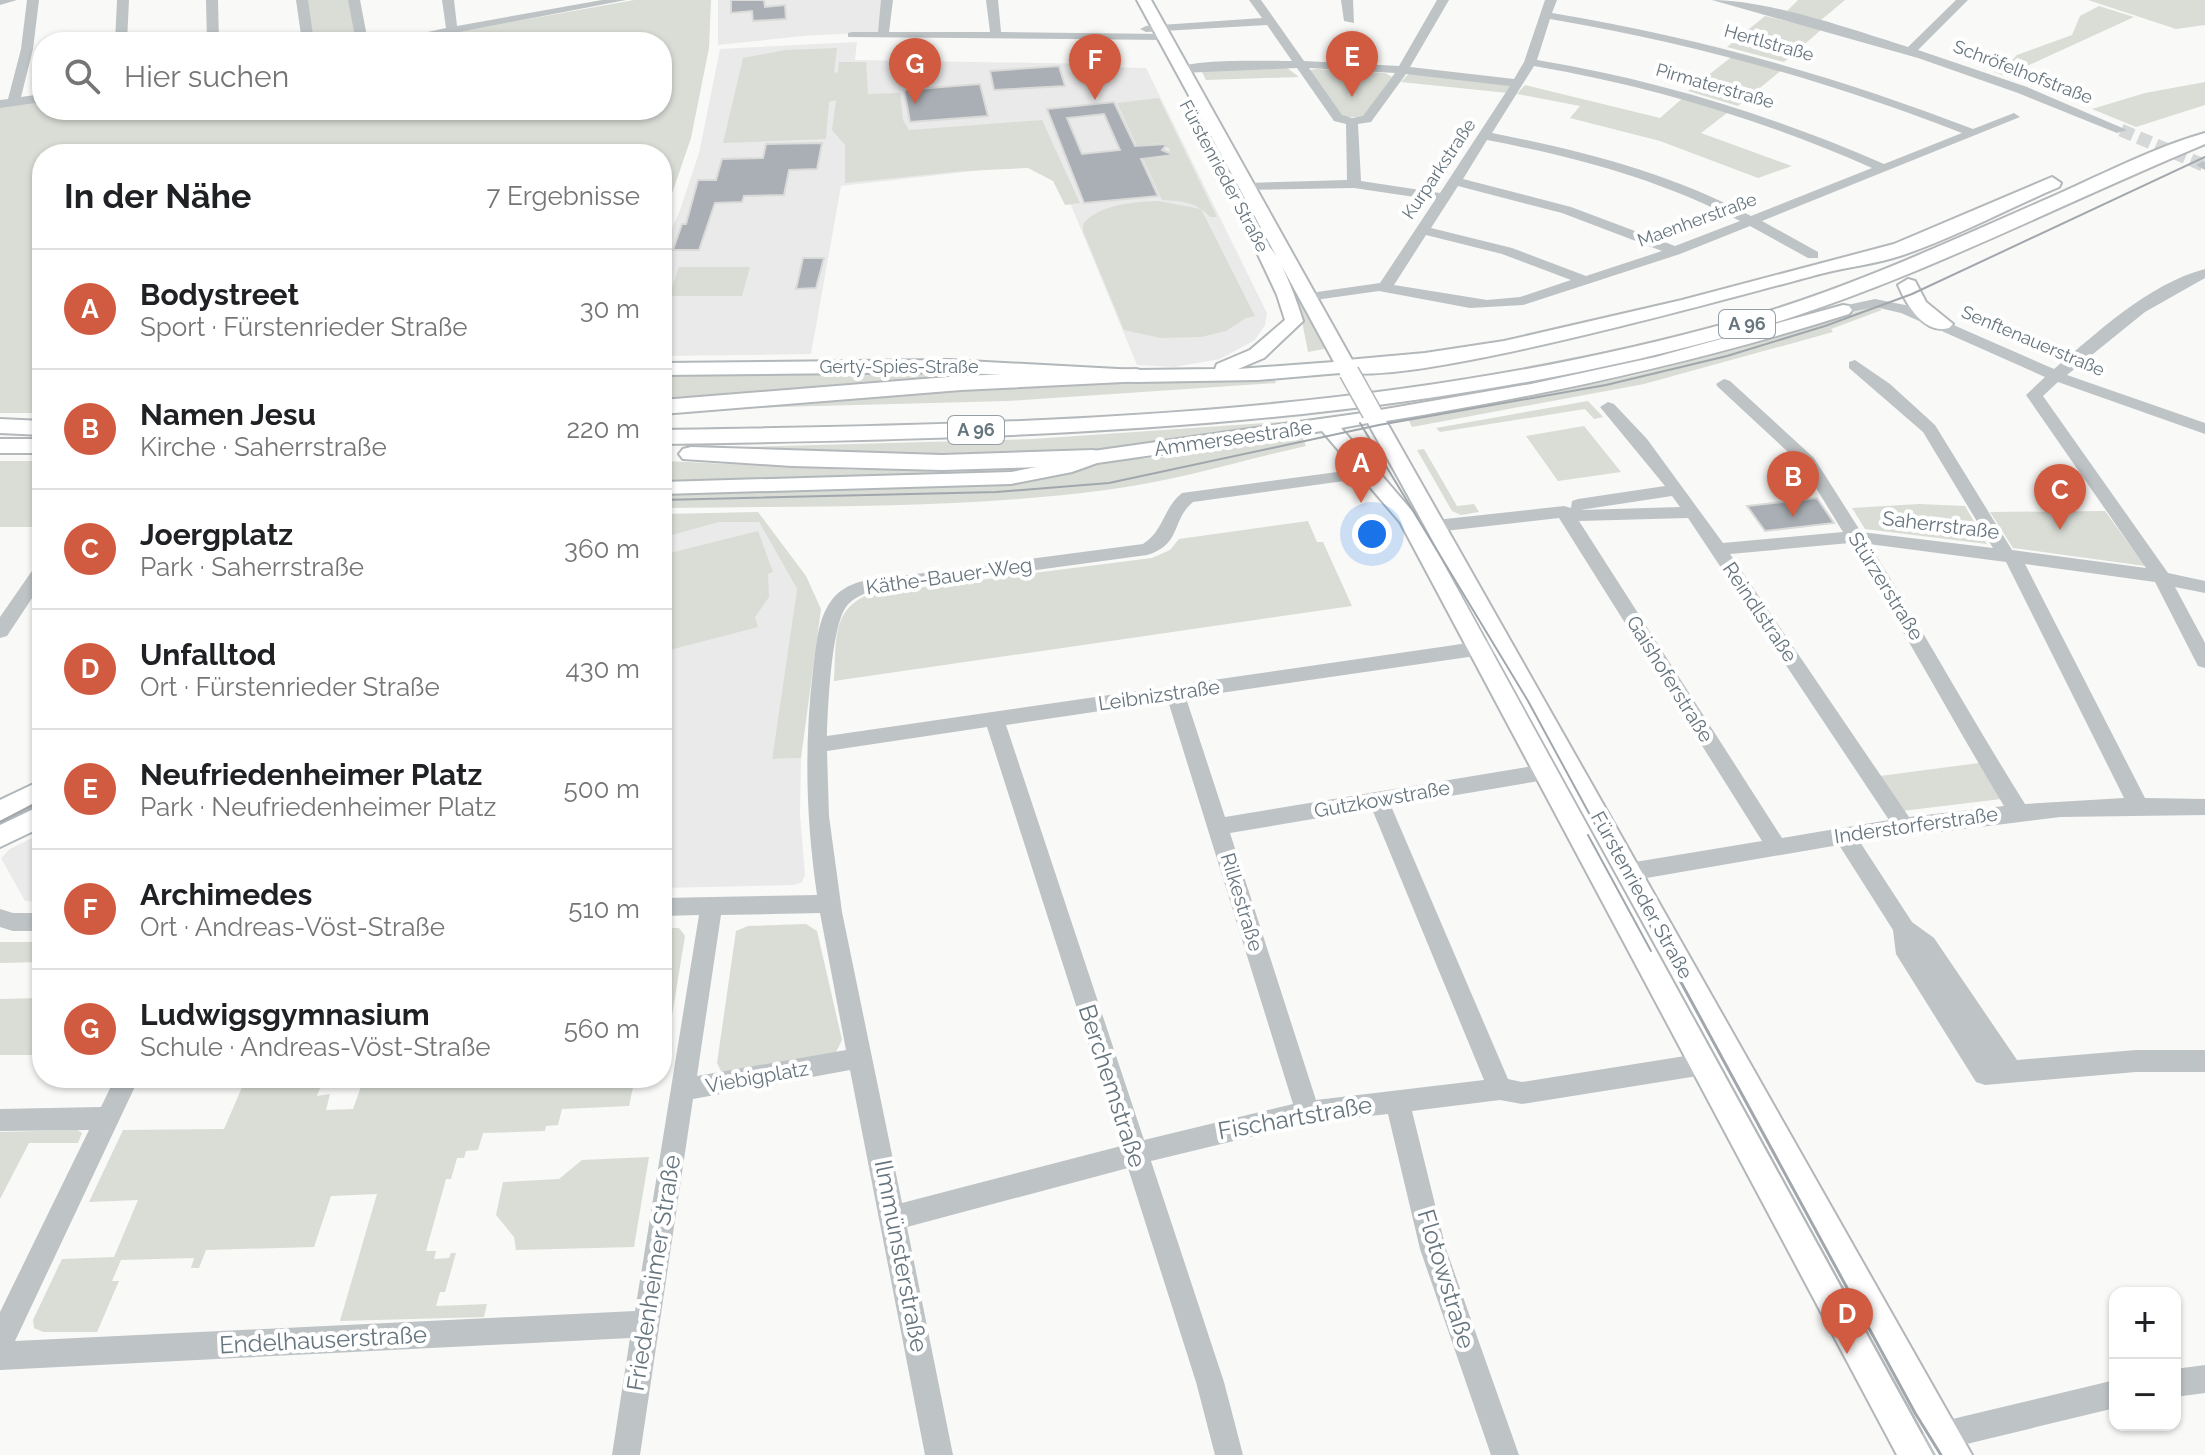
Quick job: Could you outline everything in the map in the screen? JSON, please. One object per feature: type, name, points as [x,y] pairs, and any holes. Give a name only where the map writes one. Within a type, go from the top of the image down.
[{"type":"highway","name":"A 96","points":[[672,420],[1008,411],[1281,393],[1529,357],[1671,326],[1792,290],[1901,249],[2205,121]]},
{"type":"highway","name":"A 96","points":[[672,437],[992,430],[1133,422],[1303,408],[1521,377],[1652,349],[1810,303],[1884,276],[2205,138]]},
{"type":"highway","points":[[1843,310],[1983,251],[2086,189]]},
{"type":"highway","points":[[1348,369],[1425,359],[1587,329],[1661,312],[1832,262],[1901,249]]},
{"type":"highway","points":[[1908,285],[1917,305],[1942,324]]},
{"type":"highway","points":[[672,406],[961,383],[1136,376]]},
{"type":"highway","points":[[0,428],[32,428]]},
{"type":"highway","points":[[0,446],[32,446]]},
{"type":"highway","points":[[672,453],[930,464],[1093,457]]},
{"type":"main road","name":"Fürstenrieder Straße","points":[[1130,0],[1182,69],[1436,526],[1545,772],[1915,1455]]},
{"type":"main road","name":"Fürstenrieder Straße","points":[[1144,0],[1155,33],[1286,295],[1294,321]]},
{"type":"main road","name":"Ammerseestraße","points":[[672,488],[1011,478],[1072,466],[1093,457],[1491,399],[1640,369],[1727,347],[1843,310]]},
{"type":"main road","points":[[1199,375],[1257,354],[1294,321],[1329,336]]},
{"type":"main road","name":"Gerty-Spies-Straße","points":[[672,369],[949,366],[1136,376]]},
{"type":"main road","points":[[1136,376],[1348,369]]},
{"type":"main road","name":"Fürstenrieder Straße","points":[[1327,424],[1409,519],[1491,646],[1629,872],[1950,1445]]},
{"type":"main road","points":[[0,811],[32,795]]},
{"type":"main road","points":[[0,837],[32,820]]},
{"type":"street","points":[[0,2],[11,0]]},
{"type":"street","points":[[14,101],[27,49],[33,0]]},
{"type":"street","points":[[121,32],[123,0]]},
{"type":"street","points":[[212,0],[213,32]]},
{"type":"street","points":[[302,0],[307,32]]},
{"type":"street","points":[[354,0],[360,32]]},
{"type":"street","points":[[448,0],[452,30]]},
{"type":"street","points":[[441,32],[620,0]]},
{"type":"street","points":[[883,35],[887,0]]},
{"type":"street","points":[[992,0],[996,37]]},
{"type":"street","points":[[1255,0],[1338,118],[1352,122],[1367,119],[1403,71],[1430,28],[1443,0]]},
{"type":"street","points":[[1347,0],[1350,21]]},
{"type":"street","name":"Kurparkstraße","points":[[1385,287],[1518,83],[1530,62],[1551,0]]},
{"type":"street","name":"Schröfelhofstraße","points":[[1718,0],[1803,19],[1912,50],[2003,81],[2121,130]]},
{"type":"street","name":"Schröfelhofstraße","points":[[1912,50],[1962,0]]},
{"type":"street","points":[[534,2],[538,15]]},
{"type":"street","name":"Hertlstraße","points":[[1547,15],[1667,36],[1772,62],[1851,87],[1973,133]]},
{"type":"street","points":[[852,35],[996,37],[1155,33],[1268,21]]},
{"type":"street","name":"Pirmaterstraße","points":[[1530,62],[1661,88],[1728,106],[1796,130],[1882,168]]},
{"type":"street","points":[[1182,69],[1300,66],[1403,71],[1518,83]]},
{"type":"street","points":[[0,104],[32,99]]},
{"type":"street","name":"Maenherstraße","points":[[1385,287],[1459,304],[1487,307],[1523,301],[1675,251],[2014,117]]},
{"type":"street","points":[[1352,122],[1354,184]]},
{"type":"street","points":[[1485,136],[1571,153],[1632,170],[1703,197],[1813,255]]},
{"type":"street","points":[[1455,181],[1559,206],[1675,251]]},
{"type":"street","points":[[1247,187],[1354,184],[1442,197]]},
{"type":"street","points":[[1422,230],[1507,251],[1584,280]]},
{"type":"street","points":[[2205,273],[2178,284],[2134,314],[2034,395],[2162,579],[2205,661]]},
{"type":"street","points":[[1308,297],[1385,287]]},
{"type":"street","name":"Senftenauerstraße","points":[[1843,310],[1864,304],[1886,304],[1942,324],[2056,376],[2205,429]]},
{"type":"street","points":[[1855,365],[1894,395],[1929,429],[2008,555],[2138,804]]},
{"type":"street","name":"Stürzerstraße","points":[[1724,384],[1808,462],[1927,652],[1941,685],[2018,811]]},
{"type":"street","name":"Reindlstraße","points":[[1608,407],[1693,512],[1903,825]]},
{"type":"street","name":"Käthe-Bauer-Weg","points":[[828,904],[817,835],[815,745],[830,620],[835,605],[846,594],[863,587],[1156,546],[1164,539],[1178,505],[1188,497],[1367,473]]},
{"type":"street","points":[[1564,512],[1576,505],[1677,490]]},
{"type":"street","points":[[1436,526],[1564,512],[1580,516],[1693,512]]},
{"type":"street","name":"Gaishoferstraße","points":[[1564,512],[1776,846]]},
{"type":"street","name":"Saherrstraße","points":[[1718,549],[1856,537],[2142,573],[2205,587]]},
{"type":"street","points":[[0,631],[32,584]]},
{"type":"street","name":"Leibnizstraße","points":[[815,745],[1491,646]]},
{"type":"street","name":"Rilkestraße","points":[[1175,693],[1308,1112]]},
{"type":"street","name":"Berchemstraße","points":[[994,718],[1210,1382],[1229,1455]]},
{"type":"street","name":"Gutzkowstraße","points":[[1219,826],[1545,772]]},
{"type":"street","points":[[1378,799],[1500,1089]]},
{"type":"street","name":"Inderstorferstraße","points":[[1629,872],[1903,825],[2018,811],[2138,804],[2205,807]]},
{"type":"street","points":[[1844,835],[1904,929],[1904,947],[1985,1074],[2136,1061],[2205,1061]]},
{"type":"street","points":[[672,907],[828,904],[860,1058]]},
{"type":"street","name":"Viebigplatz","points":[[711,907],[682,1090],[860,1058]]},
{"type":"street","points":[[0,918],[32,922]]},
{"type":"street","name":"Ilmmünsterstraße","points":[[860,1058],[939,1455]]},
{"type":"street","name":"Fischartstraße","points":[[894,1218],[1134,1154],[1308,1112],[1500,1089],[1522,1093],[1704,1064]]},
{"type":"street","points":[[0,1342],[122,1088]]},
{"type":"street","name":"Friedenheimer Straße","points":[[626,1455],[682,1090]]},
{"type":"street","name":"Flotowstraße","points":[[1397,1101],[1433,1249],[1505,1455]]},
{"type":"street","points":[[0,1120],[109,1118]]},
{"type":"street","name":"Endelhauserstraße","points":[[0,1356],[645,1324]]},
{"type":"street","points":[[2181,1382],[2205,1379]]},
{"type":"street","points":[[1915,1455],[1950,1445],[2001,1419],[2109,1395]]},
{"type":"shaded area","points":[[307,0],[349,0],[355,32],[312,32]]},
{"type":"shaded area","points":[[634,0],[711,0],[709,48],[691,138],[672,193],[672,144],[32,144],[32,413],[0,413],[0,106],[32,101],[32,120],[672,120],[672,32],[456,32]]},
{"type":"shaded area","points":[[718,0],[882,0],[878,32],[718,45]]},
{"type":"shaded area","points":[[1798,0],[1845,0],[1821,20],[1787,11]]},
{"type":"shaded area","points":[[2088,0],[2205,0],[2205,25],[2176,29]]},
{"type":"shaded area","points":[[2099,6],[2134,17],[2005,76],[1994,72],[2017,55],[2072,35],[2080,16]]},
{"type":"shaded area","points":[[1765,16],[1822,29],[1784,62],[1727,47]]},
{"type":"shaded area","points":[[857,42],[855,60],[1101,64],[1102,67],[1146,68],[1267,313],[1265,325],[1255,340],[1220,359],[1175,367],[1137,365],[1061,181],[1026,165],[841,186],[811,354],[672,356],[672,228],[699,153],[720,49]]},
{"type":"shaded area","points":[[837,48],[834,72],[838,73],[839,62],[866,62],[868,94],[900,93],[903,120],[909,130],[1042,120],[1080,203],[1065,205],[1053,181],[1028,168],[845,183],[845,145],[832,130],[836,100],[829,102],[826,139],[723,143],[743,58],[785,50]]},
{"type":"shaded area","points":[[1734,55],[1783,69],[1738,106],[1688,91]]},
{"type":"shaded area","points":[[1287,68],[1299,77],[1206,80],[1201,70]]},
{"type":"shaded area","points":[[1310,70],[1385,73],[1392,77],[1363,117],[1341,117]]},
{"type":"shaded area","points":[[1409,73],[1513,84],[1508,93],[1401,82]]},
{"type":"shaded area","points":[[2205,82],[2205,105],[2136,127],[2092,109],[2145,93]]},
{"type":"shaded area","points":[[1525,85],[1660,118],[1684,97],[1731,110],[1701,133],[1792,166],[1758,178],[1660,141],[1570,118],[1580,106],[1517,94]]},
{"type":"shaded area","points":[[1159,98],[1217,217],[1210,217],[1188,203],[1162,200],[1143,159],[1167,157],[1170,149],[1160,143],[1137,146],[1117,103]]},
{"type":"shaded area","points":[[1158,201],[1201,209],[1255,316],[1226,331],[1201,337],[1161,338],[1124,330],[1083,231],[1083,224],[1108,208]]},
{"type":"shaded area","points":[[679,267],[750,267],[742,296],[672,296]]},
{"type":"shaded area","points":[[1284,276],[1289,276],[1329,348],[1308,352],[1298,301]]},
{"type":"shaded area","points":[[1875,306],[1882,310],[1831,329],[1833,332],[1644,384],[1412,427],[1408,419],[1479,408],[1636,375],[1744,347]]},
{"type":"shaded area","points":[[902,370],[1031,374],[902,380],[672,399],[672,375]]},
{"type":"shaded area","points":[[1274,378],[1276,383],[1007,401],[702,409],[1038,383]]},
{"type":"shaded area","points":[[1588,401],[1603,417],[1594,419],[1585,409],[1440,432],[1436,428]]},
{"type":"shaded area","points":[[1295,421],[1297,424],[1161,445],[1020,458],[706,448],[1033,439]]},
{"type":"shaded area","points":[[1584,426],[1621,472],[1558,481],[1526,436]]},
{"type":"shaded area","points":[[1302,436],[1306,446],[1132,486],[1051,496],[940,504],[672,508],[672,493],[1019,483],[1054,477],[1108,461],[1167,457]]},
{"type":"shaded area","points":[[1424,449],[1457,506],[1474,504],[1479,512],[1461,515],[1452,511],[1417,450]]},
{"type":"shaded area","points":[[0,461],[32,461],[32,527],[0,527]]},
{"type":"shaded area","points":[[672,461],[855,470],[1058,465],[1013,475],[672,483]]},
{"type":"shaded area","points":[[1919,504],[1965,506],[1987,544],[1865,529],[1852,508]]},
{"type":"shaded area","points":[[2105,511],[2145,566],[2013,548],[1990,512]]},
{"type":"shaded area","points":[[758,512],[806,576],[821,609],[801,758],[772,759],[797,589],[759,522],[719,522],[672,535],[672,514]]},
{"type":"shaded area","points":[[1308,521],[1317,542],[1323,542],[1352,606],[834,681],[836,641],[842,618],[857,601],[870,594],[1152,558],[1170,550],[1179,539]]},
{"type":"shaded area","points":[[719,522],[759,522],[797,589],[772,759],[801,758],[800,815],[805,875],[802,882],[794,885],[672,888],[672,535]]},
{"type":"shaded area","points":[[758,531],[773,572],[768,574],[769,597],[755,617],[758,627],[672,649],[672,552]]},
{"type":"shaded area","points":[[1979,763],[2001,799],[1902,811],[1880,776]]},
{"type":"shaded area","points":[[32,838],[32,901],[25,901],[1,858],[10,849]]},
{"type":"shaded area","points":[[806,924],[817,931],[842,1040],[836,1052],[722,1073],[717,1063],[736,931],[748,926]]},
{"type":"shaded area","points":[[672,928],[679,928],[685,936],[672,1016]]},
{"type":"shaded area","points":[[0,942],[32,942],[32,962],[0,963]]},
{"type":"shaded area","points":[[32,998],[32,1055],[0,1055],[0,999]]},
{"type":"shaded area","points":[[242,1088],[320,1088],[317,1096],[330,1094],[326,1110],[353,1109],[360,1088],[633,1088],[629,1106],[562,1109],[558,1125],[546,1126],[545,1131],[483,1133],[478,1150],[466,1151],[464,1158],[457,1158],[451,1179],[446,1179],[426,1251],[436,1251],[434,1259],[449,1258],[451,1253],[456,1253],[445,1292],[440,1292],[436,1306],[487,1304],[484,1317],[340,1321],[377,1194],[331,1196],[314,1247],[206,1250],[199,1268],[191,1268],[194,1258],[121,1260],[112,1281],[119,1281],[97,1332],[43,1332],[34,1328],[33,1320],[62,1259],[114,1257],[138,1200],[89,1202],[123,1130],[224,1129]]},
{"type":"shaded area","points":[[77,1130],[82,1133],[78,1143],[29,1143],[0,1199],[0,1132]]},
{"type":"shaded area","points":[[649,1157],[634,1247],[516,1250],[514,1237],[496,1215],[503,1182],[559,1179],[582,1160]]},
{"type":"building","points":[[731,0],[764,0],[765,7],[785,5],[786,19],[753,21],[752,11],[731,13]]},
{"type":"building","points":[[1059,66],[1065,86],[994,90],[990,71]]},
{"type":"building","points":[[980,84],[988,116],[910,122],[904,90]]},
{"type":"building","points":[[1114,102],[1135,146],[1167,144],[1162,150],[1174,155],[1141,159],[1158,196],[1084,203],[1047,109]],"holes":[[[1104,114],[1120,150],[1082,154],[1067,118]]]},
{"type":"building","points":[[822,143],[817,169],[789,170],[784,195],[744,196],[742,202],[715,203],[699,250],[673,250],[682,224],[686,224],[698,180],[716,180],[722,159],[763,158],[766,144]]},
{"type":"building","points":[[803,258],[824,258],[816,288],[796,289]]},
{"type":"building","points":[[1817,498],[1834,523],[1765,531],[1747,506]]},
{"type":"tunnel","points":[[2121,130],[2203,165]]},
{"type":"tram line","points":[[1363,428],[1606,385],[1727,356],[1825,326],[1912,294],[2205,157]]},
{"type":"tram line","points":[[1360,423],[1363,428]]},
{"type":"tram line","points":[[672,500],[996,492],[1109,483],[1363,428]]},
{"type":"tram line","points":[[1363,428],[1528,701],[1665,953]]},
{"type":"tram line","points":[[0,822],[32,805]]},
{"type":"tram line","points":[[1588,835],[1651,951]]},
{"type":"tram line","points":[[1664,951],[1915,1413],[1941,1455]]},
{"type":"place","name":"Neufriedenheimer Platz","points":[[1352,97]]},
{"type":"place","name":"Archimedes","points":[[1095,100]]},
{"type":"place","name":"Ludwigsgymnasium","points":[[915,104]]},
{"type":"place","name":"Bodystreet","points":[[1361,503]]},
{"type":"place","name":"Namen Jesu","points":[[1793,517]]},
{"type":"place","name":"Joergplatz","points":[[2060,530]]},
{"type":"place","name":"Unfalltod","points":[[1847,1354]]}]
